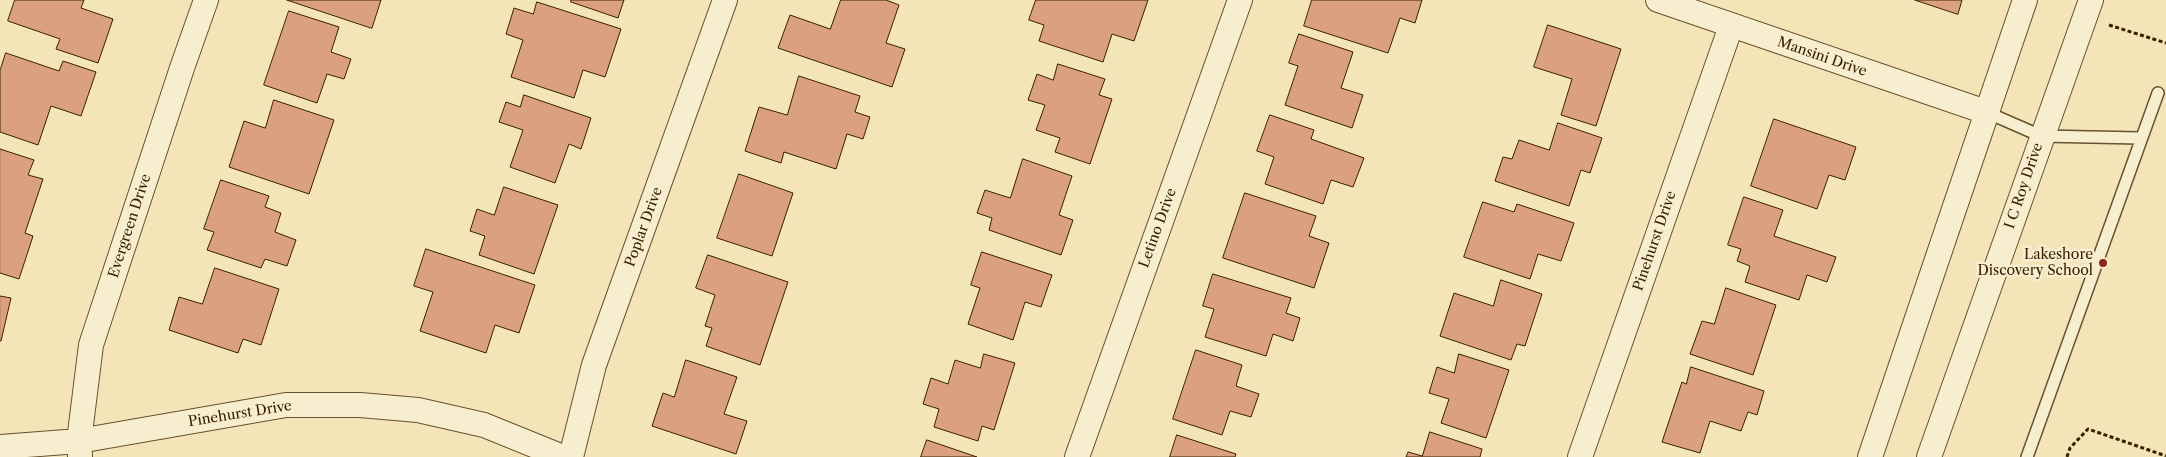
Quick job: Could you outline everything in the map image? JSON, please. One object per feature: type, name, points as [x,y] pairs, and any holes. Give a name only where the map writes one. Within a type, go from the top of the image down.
[{"type":"street","name":"Evergreen Drive","points":[[80,449],[91,345],[206,0]]},
{"type":"street","name":"Poplar Drive","points":[[571,457],[594,365],[724,0]]},
{"type":"street","name":"Letino Drive","points":[[1077,457],[1240,0]]},
{"type":"street","name":"Mansini Drive","points":[[1658,0],[1986,112]]},
{"type":"street","points":[[1870,457],[2025,0]]},
{"type":"street","name":"I C Roy Drive","points":[[1929,457],[2041,136],[2091,0]]},
{"type":"street","name":"Pinehurst Drive","points":[[1580,457],[1731,26]]},
{"type":"street","name":"Pinehurst Drive","points":[[0,447],[80,449],[286,405],[360,405],[418,410],[484,424],[563,457]]},
{"type":"lane","points":[[2028,457],[2140,138],[2158,93]]},
{"type":"lane","points":[[1986,112],[2041,136],[2140,138]]},
{"type":"path","points":[[2102,23],[2166,43]]},
{"type":"path","points":[[2067,457],[2070,448],[2088,429],[2166,456]]},
{"type":"building","points":[[15,0],[84,0],[81,8],[113,19],[98,63],[56,49],[60,39],[8,21]]},
{"type":"building","points":[[287,0],[381,0],[372,28]]},
{"type":"building","points":[[571,0],[624,0],[618,18],[571,2]]},
{"type":"building","points":[[841,0],[886,0],[899,5],[886,43],[905,49],[892,87],[778,48],[790,15],[830,29]]},
{"type":"building","points":[[1036,0],[1148,0],[1134,41],[1112,34],[1103,62],[1039,41],[1044,25],[1029,20]]},
{"type":"building","points":[[1312,0],[1422,0],[1415,23],[1400,18],[1388,53],[1304,26]]},
{"type":"building","points":[[1915,0],[1962,0],[1958,14]]},
{"type":"building","points":[[537,2],[621,29],[605,77],[583,70],[574,98],[511,77],[523,40],[506,34],[514,8],[533,14]]},
{"type":"building","points":[[289,11],[339,27],[331,52],[351,59],[344,79],[327,74],[317,103],[264,85]]},
{"type":"building","points":[[1548,25],[1621,49],[1596,126],[1561,115],[1572,79],[1534,67]]},
{"type":"building","points":[[1299,34],[1353,52],[1341,88],[1363,95],[1352,128],[1285,105],[1298,66],[1289,63]]},
{"type":"building","points":[[6,53],[59,71],[63,61],[96,72],[81,116],[51,106],[38,145],[0,132],[0,71]]},
{"type":"building","points":[[1058,64],[1105,79],[1099,95],[1112,99],[1090,164],[1055,152],[1060,138],[1036,130],[1045,105],[1028,100],[1037,74],[1053,80]]},
{"type":"building","points":[[799,76],[860,96],[855,112],[870,117],[863,139],[847,134],[836,169],[784,152],[781,163],[745,151],[759,107],[787,115]]},
{"type":"building","points":[[524,95],[591,118],[581,149],[569,144],[555,183],[510,167],[523,130],[499,122],[506,102],[520,107]]},
{"type":"building","points":[[274,100],[334,120],[309,194],[229,167],[244,121],[265,128]]},
{"type":"building","points":[[1270,115],[1314,130],[1311,139],[1364,158],[1353,187],[1331,180],[1323,204],[1265,184],[1274,157],[1257,151]]},
{"type":"building","points":[[1774,119],[1856,147],[1845,180],[1829,175],[1817,209],[1751,186]]},
{"type":"building","points":[[1558,123],[1602,138],[1590,173],[1581,170],[1569,206],[1495,181],[1503,157],[1512,159],[1519,140],[1549,150]]},
{"type":"building","points":[[0,149],[34,160],[28,175],[43,179],[25,233],[33,236],[19,279],[0,273]]},
{"type":"building","points":[[1023,159],[1072,176],[1059,215],[1073,220],[1061,255],[989,230],[992,218],[977,213],[985,190],[1010,198]]},
{"type":"building","points":[[739,174],[793,193],[772,256],[717,238]]},
{"type":"building","points":[[221,180],[269,196],[265,207],[281,213],[275,232],[296,240],[287,266],[265,259],[261,268],[207,250],[214,232],[204,229]]},
{"type":"building","points":[[504,187],[558,205],[534,274],[479,255],[485,236],[470,231],[477,209],[494,215]]},
{"type":"building","points":[[1245,193],[1316,216],[1309,236],[1329,243],[1314,288],[1223,258]]},
{"type":"building","points":[[1744,197],[1783,210],[1774,236],[1836,257],[1827,282],[1807,275],[1799,300],[1745,282],[1750,266],[1737,261],[1741,249],[1728,245]]},
{"type":"building","points":[[1483,202],[1514,212],[1517,204],[1574,223],[1561,261],[1538,254],[1530,279],[1464,257]]},
{"type":"building","points":[[426,249],[535,285],[519,333],[495,325],[486,353],[420,331],[433,292],[414,286]]},
{"type":"building","points":[[982,252],[1052,275],[1041,307],[1025,302],[1013,340],[968,324],[980,288],[971,285]]},
{"type":"building","points":[[708,255],[788,282],[760,365],[706,346],[712,328],[705,326],[715,295],[696,288]]},
{"type":"building","points":[[215,268],[279,289],[261,345],[243,339],[238,353],[169,330],[179,297],[202,304]]},
{"type":"building","points":[[1213,274],[1291,298],[1286,313],[1300,318],[1293,341],[1273,334],[1266,356],[1205,337],[1214,309],[1203,306]]},
{"type":"building","points":[[1501,280],[1542,294],[1525,346],[1517,344],[1511,360],[1440,336],[1454,293],[1493,306]]},
{"type":"building","points":[[1726,288],[1776,305],[1753,375],[1690,354],[1702,321],[1714,324]]},
{"type":"building","points":[[0,296],[11,298],[1,341],[0,341]]},
{"type":"building","points":[[1196,350],[1242,365],[1236,386],[1259,394],[1251,417],[1230,411],[1222,435],[1173,419]]},
{"type":"building","points":[[984,354],[1015,363],[994,430],[982,426],[978,441],[934,427],[939,409],[923,404],[931,378],[948,384],[955,360],[980,368]]},
{"type":"building","points":[[1459,354],[1509,370],[1486,438],[1441,423],[1449,399],[1429,393],[1437,367],[1454,373]]},
{"type":"building","points":[[686,360],[737,377],[724,414],[747,421],[736,454],[652,426],[663,393],[674,397]]},
{"type":"building","points":[[1691,367],[1764,391],[1757,415],[1748,412],[1741,431],[1710,421],[1700,453],[1662,442],[1682,382],[1686,384]]},
{"type":"building","points":[[1430,432],[1482,449],[1480,457],[1406,457],[1408,452],[1422,456]]},
{"type":"building","points":[[1177,435],[1236,454],[1235,457],[1170,457]]},
{"type":"building","points":[[927,440],[977,457],[921,457]]},
{"type":"place","name":"Lakeshore Discovery School","points":[[2103,263]]}]
